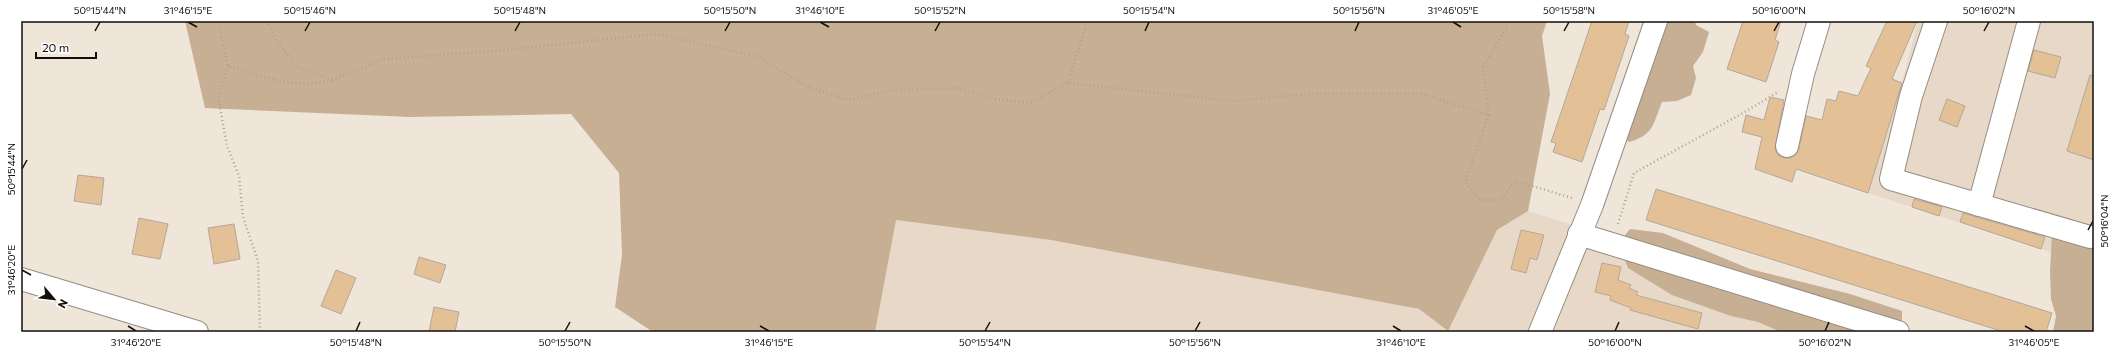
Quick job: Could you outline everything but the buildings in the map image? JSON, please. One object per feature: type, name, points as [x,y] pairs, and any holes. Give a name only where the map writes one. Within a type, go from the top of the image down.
[{"type":"street","points":[[1540,332],[1592,205],[1656,21]]},
{"type":"street","points":[[1787,146],[1803,74],[1820,21]]},
{"type":"street","points":[[1936,21],[1912,96],[1891,179],[2090,237]]},
{"type":"street","points":[[1979,205],[2029,21]]},
{"type":"street","points":[[1579,234],[1898,332]]},
{"type":"street","points":[[21,279],[197,332]]},
{"type":"path","points":[[218,21],[228,66],[218,96],[227,146],[239,176],[243,217],[258,261],[260,332]]},
{"type":"path","points":[[267,21],[276,40],[298,67],[332,80]]},
{"type":"path","points":[[1068,83],[1087,21]]},
{"type":"path","points":[[1507,21],[1506,29],[1483,67],[1489,115],[1465,182],[1481,200],[1500,200],[1516,181],[1592,205]]},
{"type":"path","points":[[228,66],[287,84],[319,84],[384,59],[494,51],[658,34],[758,57],[806,86],[848,100],[894,90],[958,88],[994,99],[1030,104],[1068,83],[1232,101],[1308,94],[1422,94],[1489,115]]},
{"type":"path","points":[[1612,243],[1634,173],[1743,114],[1803,74]]},
{"type":"shaded area","points":[[185,21],[1547,21],[1542,36],[1550,94],[1528,211],[1497,230],[1448,331],[1419,309],[1051,240],[896,220],[875,332],[653,332],[615,307],[622,255],[619,173],[571,114],[410,117],[205,108]]},
{"type":"shaded area","points":[[1665,21],[1695,21],[1696,25],[1709,32],[1703,52],[1693,66],[1696,78],[1691,95],[1677,101],[1662,102],[1652,128],[1643,136],[1629,142],[1623,136]]},
{"type":"shaded area","points":[[1918,21],[2094,21],[2094,266],[1868,193],[1902,83]]},
{"type":"shaded area","points":[[1528,211],[1906,329],[1905,332],[875,332],[896,220],[1051,240],[1236,271],[1419,309],[1447,331],[1497,230]]},
{"type":"shaded area","points":[[1630,229],[1663,233],[1750,269],[1850,294],[1902,311],[1902,320],[1897,332],[1781,332],[1758,322],[1731,316],[1672,295],[1628,268],[1624,258],[1625,235]]},
{"type":"shaded area","points":[[2052,234],[2094,245],[2094,332],[2053,332],[2056,316],[2051,299],[2050,271]]}]
